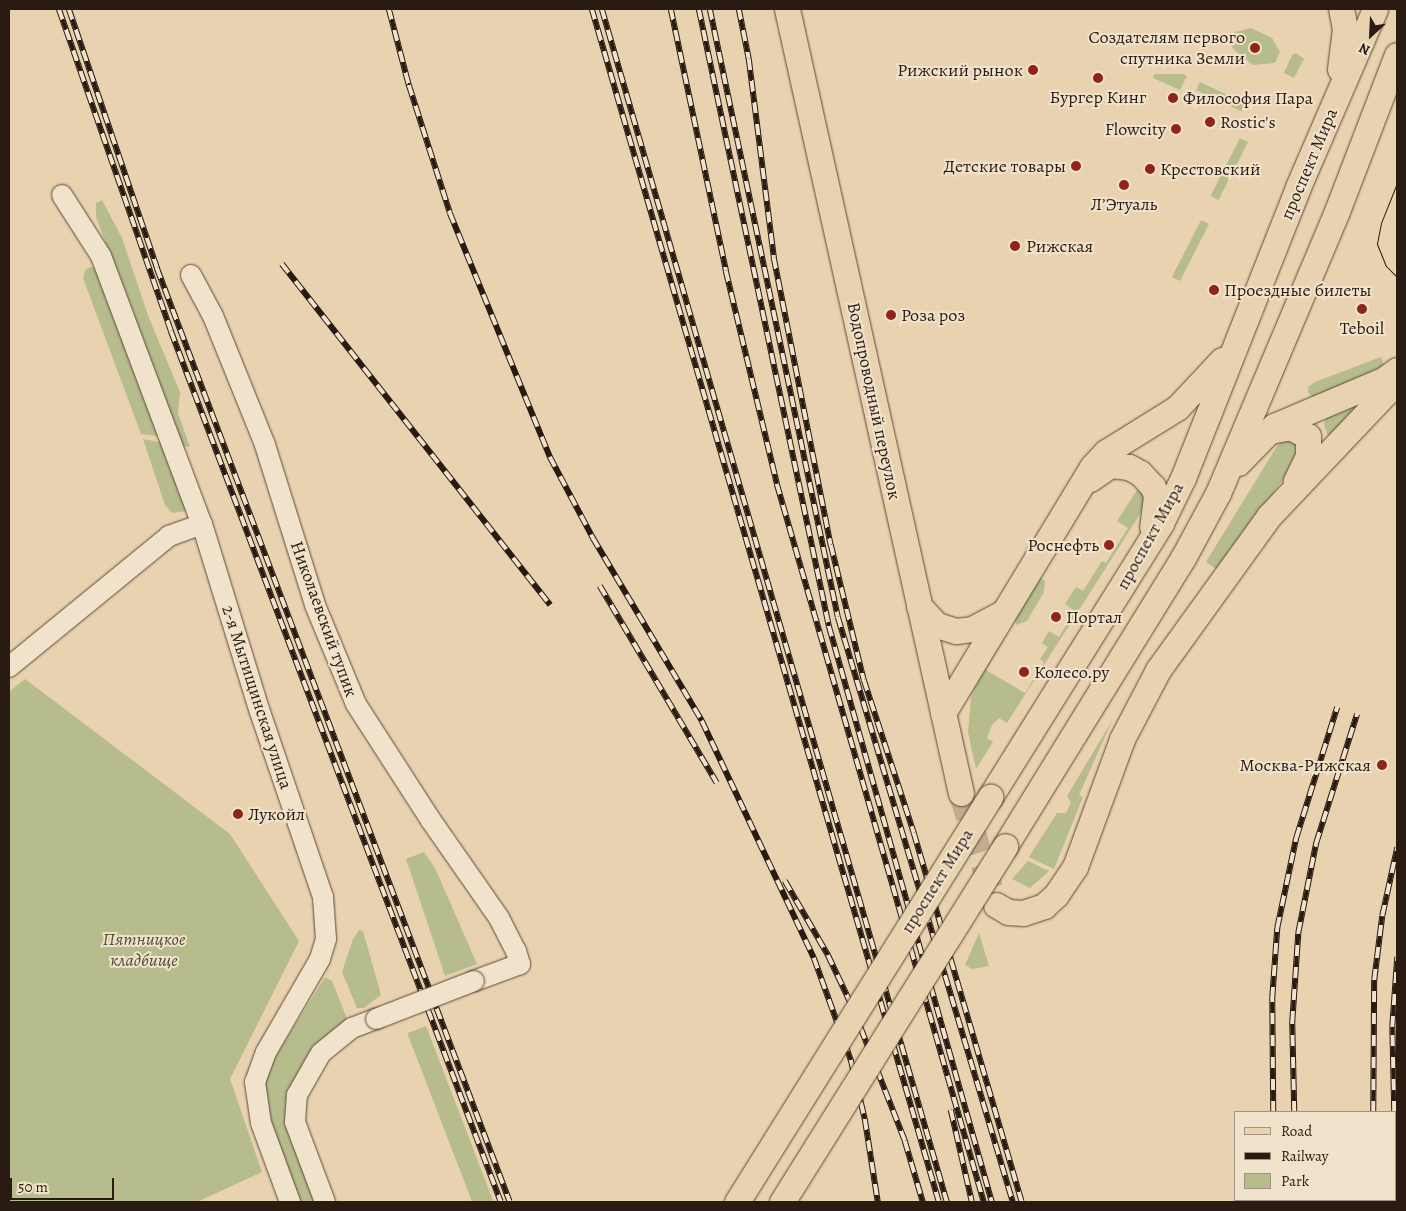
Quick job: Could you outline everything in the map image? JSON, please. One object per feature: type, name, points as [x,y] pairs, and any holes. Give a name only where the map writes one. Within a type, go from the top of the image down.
[{"type":"main road","name":"Водопроводный переулок","points":[[787,9],[961,793]]},
{"type":"main road","points":[[1336,98],[1345,29],[1341,9]]},
{"type":"main road","name":"проспект Мира","points":[[737,1202],[1143,555],[1183,478],[1243,323],[1375,9]]},
{"type":"main road","name":"проспект Мира","points":[[782,1202],[1183,558],[1218,492],[1337,211],[1397,55]]},
{"type":"main road","points":[[943,712],[1073,498],[1100,458],[1177,408],[1205,381],[1222,360],[1243,323]]},
{"type":"main road","points":[[1218,492],[1262,437],[1287,419],[1374,384],[1397,370]]},
{"type":"main road","points":[[996,905],[1008,912],[1030,912],[1050,902],[1066,882],[1088,835],[1122,740],[1158,670],[1228,569],[1290,492],[1328,456],[1397,381]]},
{"type":"main road","points":[[1262,437],[1276,428],[1290,427],[1308,436],[1308,456],[1290,492]]},
{"type":"main road","points":[[1073,498],[1102,468],[1110,465],[1129,467],[1140,473],[1153,486],[1156,496],[1154,522],[1143,555]]},
{"type":"main road","points":[[918,605],[937,625],[956,631],[972,630],[1004,612]]},
{"type":"street","name":"2-я Мытищинская улица","points":[[62,195],[101,256],[202,524],[259,709],[323,897],[326,939],[314,972],[266,1052],[255,1082],[261,1123],[290,1202]]},
{"type":"street","name":"Николаевский тупик","points":[[191,275],[213,316],[264,445],[315,604],[356,704],[430,819],[499,918],[520,964],[352,1028],[321,1053],[297,1095],[296,1122],[325,1202]]},
{"type":"street","points":[[9,668],[169,536],[202,524]]},
{"type":"green space","points":[[1251,28],[1272,38],[1280,52],[1275,63],[1253,65],[1233,49],[1231,37],[1235,32]]},
{"type":"green space","points":[[1296,53],[1304,59],[1294,78],[1284,73],[1292,55]]},
{"type":"green space","points":[[1154,74],[1183,74],[1187,76],[1180,90],[1153,78]]},
{"type":"green space","points":[[1200,82],[1245,103],[1242,111],[1196,90]]},
{"type":"green space","points":[[1240,138],[1248,142],[1219,200],[1210,196]]},
{"type":"green space","points":[[102,200],[122,238],[149,318],[180,392],[178,413],[190,447],[182,446],[179,439],[96,217],[96,203]]},
{"type":"green space","points":[[1201,220],[1209,224],[1180,281],[1172,277]]},
{"type":"green space","points":[[90,267],[98,267],[160,434],[157,436],[141,434],[83,278],[85,271]]},
{"type":"green space","points":[[1381,357],[1385,369],[1312,397],[1308,392],[1308,387],[1315,382]]},
{"type":"green space","points":[[1367,401],[1329,439],[1324,424],[1326,418]]},
{"type":"green space","points":[[1295,437],[1296,463],[1216,569],[1206,562],[1277,446],[1284,438]]},
{"type":"green space","points":[[143,439],[163,443],[188,508],[186,511],[172,513],[165,505]]},
{"type":"green space","points":[[1137,490],[1146,496],[1142,511],[1007,723],[999,718],[992,725],[987,738],[993,742],[976,769],[968,732],[971,697],[981,674],[978,672],[1000,639],[1003,641],[986,670],[1025,693],[1044,662],[1040,659],[1048,647],[1042,643],[1049,631],[1059,637],[1075,611],[1065,604],[1076,587],[1083,591],[1102,561],[1106,563],[1128,528],[1117,521]]},
{"type":"green space","points":[[1040,578],[1045,581],[1044,592],[1027,621],[1016,625],[1015,619]]},
{"type":"green space","name":"Пятницкое кладбище","points":[[25,679],[230,834],[299,941],[230,1079],[262,1172],[197,1202],[9,1202],[9,692]]},
{"type":"green space","points":[[1113,719],[1079,795],[1083,797],[1054,869],[1029,857],[1057,813],[1066,813],[1071,803],[1067,796]]},
{"type":"green space","points":[[424,852],[435,868],[477,964],[445,976],[406,859]]},
{"type":"green space","points":[[1028,861],[1049,871],[1030,888],[1012,879]]},
{"type":"green space","points":[[359,930],[363,931],[381,995],[364,1008],[357,1008],[342,972],[353,939]]},
{"type":"green space","points":[[979,933],[989,966],[972,969],[965,965]]},
{"type":"green space","points":[[325,977],[332,981],[348,1021],[315,1047],[296,1077],[317,1202],[301,1202],[270,1126],[262,1088],[272,1062]]},
{"type":"green space","points":[[426,1026],[494,1202],[472,1202],[407,1033]]},
{"type":"tunnel","points":[[961,793],[996,905]]},
{"type":"tram line","points":[[1397,183],[1381,223],[1377,244],[1386,266],[1397,277]]},
{"type":"railway","points":[[59,9],[171,331],[501,1202]]},
{"type":"railway","points":[[69,9],[157,268],[510,1202]]},
{"type":"railway","points":[[389,9],[409,85],[450,213],[550,457],[593,538],[702,721],[814,958],[851,1060],[865,1119],[878,1202]]},
{"type":"railway","points":[[592,9],[939,1202]]},
{"type":"railway","points":[[602,9],[947,1202]]},
{"type":"railway","points":[[671,9],[726,271],[777,484],[984,1202]]},
{"type":"railway","points":[[699,9],[829,626],[992,1202]]},
{"type":"railway","points":[[710,9],[838,617],[1013,1202]]},
{"type":"railway","points":[[739,9],[749,59],[774,258],[831,545],[864,680],[914,833],[1022,1202]]},
{"type":"railway","points":[[282,264],[550,605]]},
{"type":"railway","points":[[600,586],[717,783]]},
{"type":"railway","points":[[1273,1111],[1272,998],[1277,928],[1296,838],[1337,707]]},
{"type":"railway","points":[[1294,1111],[1292,1022],[1298,933],[1316,843],[1357,714]]},
{"type":"railway","points":[[1373,1111],[1374,980],[1382,916],[1397,848]]},
{"type":"railway","points":[[785,881],[828,955],[853,1008],[905,1141],[923,1202]]},
{"type":"railway","points":[[1394,1111],[1392,1027],[1397,957]]},
{"type":"railway","points":[[951,1110],[972,1202]]},
{"type":"place","name":"Создателям первого спутника Земли","points":[[1255,48]]},
{"type":"place","name":"Рижский рынок","points":[[1033,70]]},
{"type":"place","name":"Бургер Кинг","points":[[1098,78]]},
{"type":"place","name":"Философия Пара","points":[[1173,98]]},
{"type":"place","name":"Rostic's","points":[[1210,122]]},
{"type":"place","name":"Flowcity","points":[[1176,129]]},
{"type":"place","name":"Детские товары","points":[[1076,166]]},
{"type":"place","name":"Крестовский","points":[[1150,169]]},
{"type":"place","name":"Л’Этуаль","points":[[1124,185]]},
{"type":"place","name":"Рижская","points":[[1015,246]]},
{"type":"place","name":"Проездные билеты","points":[[1214,290]]},
{"type":"place","name":"Teboil","points":[[1362,309]]},
{"type":"place","name":"Роза роз","points":[[891,315]]},
{"type":"place","name":"Роснефть","points":[[1109,545]]},
{"type":"place","name":"Портал","points":[[1056,617]]},
{"type":"place","name":"Колесо.ру","points":[[1024,672]]},
{"type":"place","name":"Москва-Рижская","points":[[1382,765]]},
{"type":"place","name":"Лукойл","points":[[238,814]]}]
